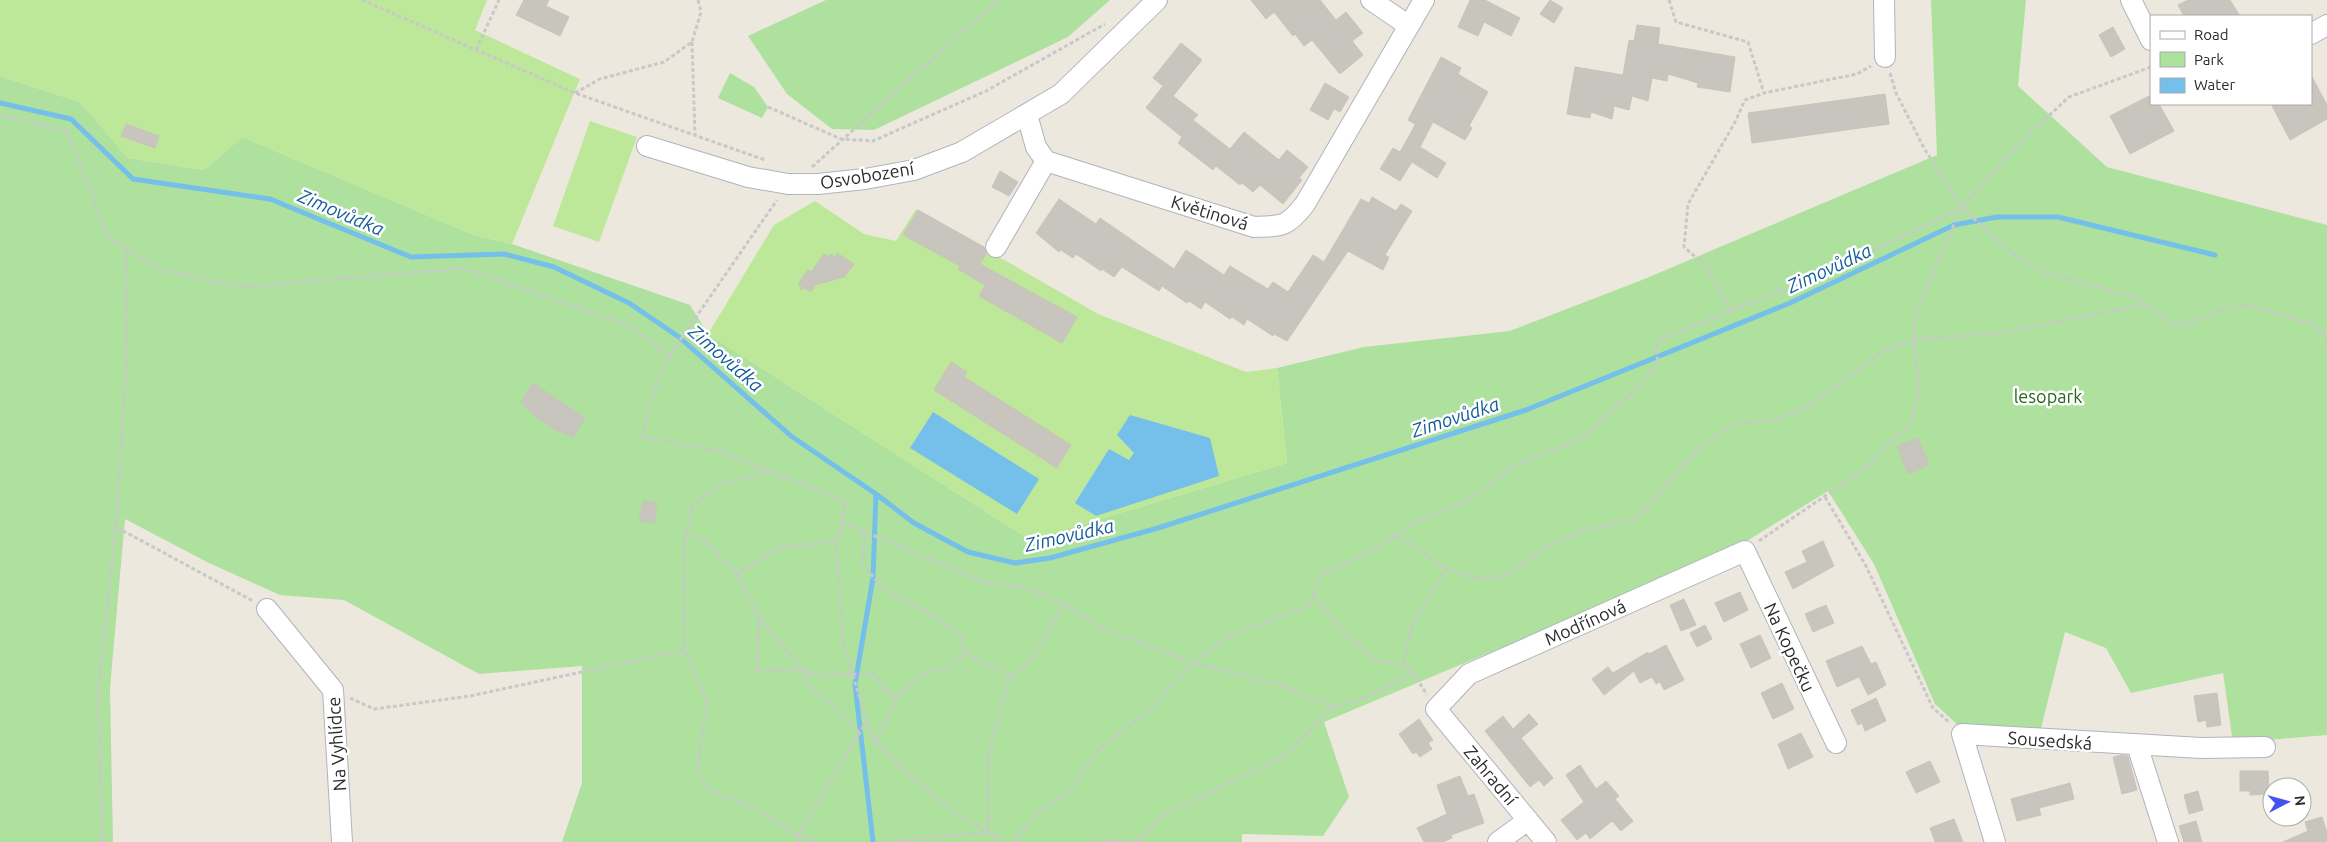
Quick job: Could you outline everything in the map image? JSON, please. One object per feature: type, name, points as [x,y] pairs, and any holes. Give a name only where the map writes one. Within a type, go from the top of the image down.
[{"type":"street","name":"Osvobození","points":[[647,146],[762,181],[788,184],[818,184],[865,179],[914,170],[962,152],[1060,94],[1157,0]]},
{"type":"street","points":[[1371,0],[1409,26]]},
{"type":"street","name":"Květinová","points":[[1046,162],[1254,226],[1277,226],[1292,221],[1305,204],[1424,0]]},
{"type":"street","points":[[1884,0],[1886,57]]},
{"type":"street","points":[[2131,0],[2150,38]]},
{"type":"street","points":[[2312,33],[2327,25]]},
{"type":"street","points":[[996,247],[1046,162],[1036,147],[1027,114]]},
{"type":"street","name":"Modřínová","points":[[1436,709],[1470,674],[1745,551]]},
{"type":"street","name":"Na Kopečku","points":[[1745,551],[1836,743]]},
{"type":"street","name":"Na Vyhlídce","points":[[267,609],[333,690],[342,842]]},
{"type":"street","name":"Zahradní","points":[[1436,709],[1546,842]]},
{"type":"street","points":[[1962,734],[1995,842]]},
{"type":"street","name":"Sousedská","points":[[1962,734],[2201,748],[2265,747]]},
{"type":"street","points":[[2138,745],[2168,842]]},
{"type":"street","points":[[1498,842],[1528,820]]},
{"type":"path","points":[[362,0],[575,93],[768,161]]},
{"type":"path","points":[[476,50],[499,0]]},
{"type":"path","points":[[695,136],[692,42],[701,12],[698,0]]},
{"type":"path","points":[[818,184],[804,174],[998,0]]},
{"type":"path","points":[[1669,0],[1676,22],[1748,42],[1764,93]]},
{"type":"path","points":[[768,107],[841,139],[873,141],[986,91],[1109,21]]},
{"type":"path","points":[[575,93],[600,79],[664,62],[692,42]]},
{"type":"path","points":[[1730,310],[1706,267],[1684,247],[1688,204],[1734,124],[1745,100],[1764,93],[1857,74],[1886,57],[1896,93],[1924,148],[1962,208],[2010,251],[2043,272],[2135,297],[2174,325],[2190,323],[2222,310],[2249,305],[2314,325],[2327,340]]},
{"type":"path","points":[[1745,551],[1863,470],[1910,424],[1919,393],[1914,340],[1916,313],[1962,208],[2017,145],[2068,97],[2150,67]]},
{"type":"path","points":[[0,115],[67,131],[108,238],[164,271],[244,286],[464,268],[633,327],[669,356]]},
{"type":"path","points":[[788,184],[669,356],[652,396],[642,437],[719,451],[846,501],[836,542],[842,642],[871,736],[905,771],[957,814],[1005,842]]},
{"type":"path","points":[[1014,842],[1036,815],[1073,787],[1098,751],[1142,716],[1194,663],[1227,637],[1310,605],[1320,575],[1370,552],[1416,522],[1471,499],[1515,465],[1583,438],[1643,382],[1658,363],[1656,341],[1820,275],[1962,208]]},
{"type":"path","points":[[102,842],[98,688],[116,527],[126,362],[126,248]]},
{"type":"path","points":[[1397,535],[1447,569],[1476,578],[1505,576],[1548,546],[1589,529],[1636,519],[1702,446],[1735,424],[1775,420],[1810,405],[1885,350],[1914,340],[1998,333],[2146,305]]},
{"type":"path","points":[[772,472],[723,484],[693,505],[684,541],[684,650],[708,701],[698,772],[710,791],[753,807],[815,842]]},
{"type":"path","points":[[1825,496],[1866,566],[1932,708],[1962,734]]},
{"type":"path","points":[[842,522],[984,582],[1023,587],[1064,604],[1099,627],[1194,663],[1283,686],[1332,707]]},
{"type":"path","points":[[116,527],[267,609]]},
{"type":"path","points":[[864,531],[864,565],[882,587],[912,605],[936,616],[962,639],[964,653]]},
{"type":"path","points":[[686,533],[706,542],[736,573],[759,616],[803,670],[806,681],[860,732]]},
{"type":"path","points":[[736,573],[783,546],[836,542]]},
{"type":"path","points":[[1403,665],[1413,622],[1447,569]]},
{"type":"path","points":[[1314,594],[1340,630],[1374,659],[1403,665],[1414,674],[1436,709]]},
{"type":"path","points":[[988,832],[988,758],[1008,681],[1031,660],[1064,604]]},
{"type":"path","points":[[759,616],[757,671],[803,670],[821,676],[873,673],[886,691],[897,697]]},
{"type":"path","points":[[333,690],[374,708],[470,696],[684,650]]},
{"type":"path","points":[[964,653],[1013,677]]},
{"type":"path","points":[[876,741],[897,697],[928,671],[951,667],[964,653]]},
{"type":"path","points":[[1097,842],[1114,839],[1134,841],[1146,833],[1160,817],[1286,755],[1332,707],[1367,697],[1414,674]]},
{"type":"path","points":[[798,842],[798,834],[867,721]]},
{"type":"path","points":[[890,842],[988,832]]},
{"type":"green space","points":[[0,0],[487,0],[475,30],[580,79],[512,244],[474,235],[242,137],[204,170],[128,158],[80,102],[0,76]]},
{"type":"green space","points":[[826,0],[1110,0],[1068,37],[874,130],[832,129],[787,94],[748,36]]},
{"type":"green space","name":"lesopark","points":[[1931,0],[2026,0],[2018,86],[2107,167],[2327,225],[2327,735],[2233,743],[2223,673],[2131,693],[2106,648],[2065,632],[2040,732],[1961,728],[1935,704],[1874,564],[1828,491],[1729,552],[1324,722],[1349,797],[1323,836],[1242,834],[1242,842],[562,842],[582,783],[582,666],[479,674],[344,600],[280,595],[207,562],[125,519],[110,688],[113,842],[0,842],[0,76],[80,102],[128,158],[204,170],[242,137],[474,235],[512,244],[690,305],[708,334],[1030,540],[1287,463],[1277,368],[1364,347],[1510,331],[1642,280],[1937,155]]},
{"type":"green space","points":[[730,73],[754,87],[768,107],[762,118],[718,98]]},
{"type":"green space","points":[[590,121],[637,137],[599,242],[553,226]]},
{"type":"green space","points":[[815,201],[864,234],[896,241],[916,209],[1098,314],[1246,372],[1277,368],[1287,463],[1030,540],[708,334],[774,225]]},
{"type":"water","points":[[933,412],[1039,479],[1017,514],[910,448]]},
{"type":"water","points":[[1130,415],[1210,438],[1219,476],[1096,516],[1075,503],[1109,449],[1129,460],[1134,453],[1117,435]]},
{"type":"building","points":[[524,0],[549,0],[546,6],[569,17],[560,36],[516,15]]},
{"type":"building","points":[[1251,0],[1320,0],[1336,20],[1346,12],[1363,33],[1352,41],[1363,55],[1340,74],[1312,40],[1304,46],[1295,34],[1293,36],[1274,12],[1266,19]]},
{"type":"building","points":[[1470,0],[1485,0],[1520,18],[1511,36],[1484,22],[1478,36],[1458,27]]},
{"type":"building","points":[[1550,0],[1563,8],[1554,23],[1540,14]]},
{"type":"building","points":[[2188,0],[2230,0],[2239,15],[2183,15],[2178,5]]},
{"type":"building","points":[[1637,25],[1660,28],[1658,44],[1735,57],[1730,92],[1697,87],[1698,83],[1668,74],[1667,81],[1652,78],[1648,101],[1632,96],[1629,110],[1614,106],[1612,119],[1591,112],[1590,118],[1567,114],[1575,67],[1623,75],[1629,40],[1634,41]]},
{"type":"building","points":[[2113,27],[2125,49],[2111,57],[2099,35]]},
{"type":"building","points":[[1181,43],[1202,60],[1173,96],[1198,115],[1193,120],[1230,149],[1244,132],[1279,160],[1287,150],[1308,167],[1299,178],[1302,180],[1283,204],[1260,185],[1253,192],[1242,183],[1240,185],[1216,166],[1213,170],[1178,143],[1182,137],[1146,108],[1163,86],[1153,78]]},
{"type":"building","points":[[1441,57],[1461,68],[1458,74],[1488,92],[1469,126],[1472,128],[1465,140],[1433,122],[1420,147],[1446,163],[1437,178],[1412,162],[1400,181],[1380,169],[1393,148],[1400,152],[1413,129],[1415,124],[1408,120]]},
{"type":"building","points":[[2312,77],[2327,105],[2327,119],[2290,140],[2272,105],[2312,105]]},
{"type":"building","points":[[1325,83],[1349,97],[1340,112],[1334,109],[1328,120],[1310,110]]},
{"type":"building","points":[[1885,94],[1889,124],[1752,143],[1748,113]]},
{"type":"building","points":[[2150,96],[2150,105],[2160,105],[2174,131],[2130,154],[2110,116]]},
{"type":"building","points":[[126,124],[159,136],[155,148],[121,136]]},
{"type":"building","points":[[1000,171],[1018,182],[1009,196],[992,187]]},
{"type":"building","points":[[1372,197],[1396,211],[1401,204],[1412,211],[1385,255],[1389,257],[1383,270],[1348,251],[1287,341],[1274,334],[1273,336],[1247,319],[1244,325],[1232,317],[1230,319],[1205,302],[1201,309],[1189,301],[1187,303],[1162,286],[1159,291],[1122,267],[1114,277],[1102,269],[1101,271],[1076,254],[1073,258],[1061,250],[1059,252],[1036,233],[1059,199],[1096,224],[1100,218],[1174,269],[1186,250],[1224,275],[1230,266],[1268,289],[1273,282],[1288,292],[1313,255],[1324,262],[1361,199],[1369,203]]},
{"type":"building","points":[[918,210],[984,247],[986,254],[980,264],[1077,317],[1062,343],[979,296],[985,285],[958,269],[960,266],[903,235]]},
{"type":"building","points":[[837,253],[854,264],[844,277],[815,285],[811,292],[804,288],[800,290],[802,287],[798,284],[808,270],[811,272],[824,254],[828,257],[830,254],[835,257]]},
{"type":"building","points":[[951,362],[967,372],[964,377],[1071,445],[1057,468],[934,390]]},
{"type":"building","points":[[533,383],[585,418],[573,437],[554,429],[535,416],[521,402]]},
{"type":"building","points":[[1918,438],[1929,465],[1908,474],[1897,446]]},
{"type":"building","points":[[643,501],[657,503],[654,523],[639,521]]},
{"type":"building","points":[[1823,541],[1834,566],[1793,589],[1785,572],[1807,562],[1802,551]]},
{"type":"building","points":[[1740,592],[1748,610],[1724,622],[1715,603]]},
{"type":"building","points":[[1684,599],[1696,625],[1681,631],[1670,605]]},
{"type":"building","points":[[1826,605],[1834,623],[1813,632],[1805,614]]},
{"type":"building","points":[[1705,625],[1712,639],[1697,647],[1690,633]]},
{"type":"building","points":[[1760,635],[1771,658],[1751,668],[1740,644]]},
{"type":"building","points":[[1666,645],[1684,680],[1664,690],[1660,682],[1656,684],[1652,677],[1640,683],[1634,671],[1604,695],[1592,679],[1608,667],[1613,673],[1648,652],[1649,654]]},
{"type":"building","points":[[1862,646],[1871,664],[1876,662],[1886,685],[1868,695],[1859,677],[1837,687],[1826,661]]},
{"type":"building","points":[[1782,683],[1794,709],[1773,719],[1761,693]]},
{"type":"building","points":[[2217,693],[2221,725],[2207,727],[2206,720],[2198,722],[2194,696]]},
{"type":"building","points":[[1876,698],[1886,721],[1865,731],[1862,723],[1858,725],[1851,710]]},
{"type":"building","points":[[1529,714],[1538,724],[1521,738],[1553,778],[1544,786],[1539,780],[1530,787],[1485,731],[1503,716],[1513,729]]},
{"type":"building","points":[[1419,719],[1433,740],[1428,743],[1432,749],[1420,757],[1416,752],[1413,754],[1399,734]]},
{"type":"building","points":[[1801,733],[1813,757],[1788,769],[1778,744]]},
{"type":"building","points":[[2128,756],[2137,790],[2122,794],[2113,757]]},
{"type":"building","points":[[1930,761],[1940,782],[1916,793],[1906,772]]},
{"type":"building","points":[[1580,765],[1596,789],[1606,781],[1619,796],[1615,799],[1633,821],[1621,831],[1612,821],[1590,839],[1586,833],[1577,840],[1561,820],[1584,802],[1566,775]]},
{"type":"building","points":[[2240,771],[2268,771],[2268,777],[2262,777],[2262,794],[2250,795],[2250,791],[2240,791]]},
{"type":"building","points":[[1460,776],[1468,796],[1474,794],[1484,823],[1451,835],[1452,838],[1443,842],[1424,842],[1417,828],[1447,814],[1437,785]]},
{"type":"building","points":[[2070,783],[2074,799],[2039,808],[2041,815],[2017,821],[2011,799]]},
{"type":"building","points":[[2198,791],[2203,810],[2189,814],[2184,795]]},
{"type":"building","points":[[2322,817],[2327,832],[2327,842],[2283,842],[2308,831],[2307,827],[2312,827],[2312,820]]},
{"type":"building","points":[[1954,819],[1963,842],[1935,842],[1930,828]]},
{"type":"building","points":[[2196,821],[2202,842],[2184,842],[2179,826]]},
{"type":"waterway","name":"Zimovůdka","points":[[0,103],[71,119],[133,179],[270,199],[411,257],[504,254],[554,267],[629,303],[679,337],[791,436],[876,494],[914,523],[968,552],[1015,563],[1050,558],[1158,528],[1526,410],[1790,303],[1954,225],[1997,217],[2058,217],[2215,255]]},
{"type":"waterway","points":[[873,842],[855,684],[873,578],[876,494]]}]
